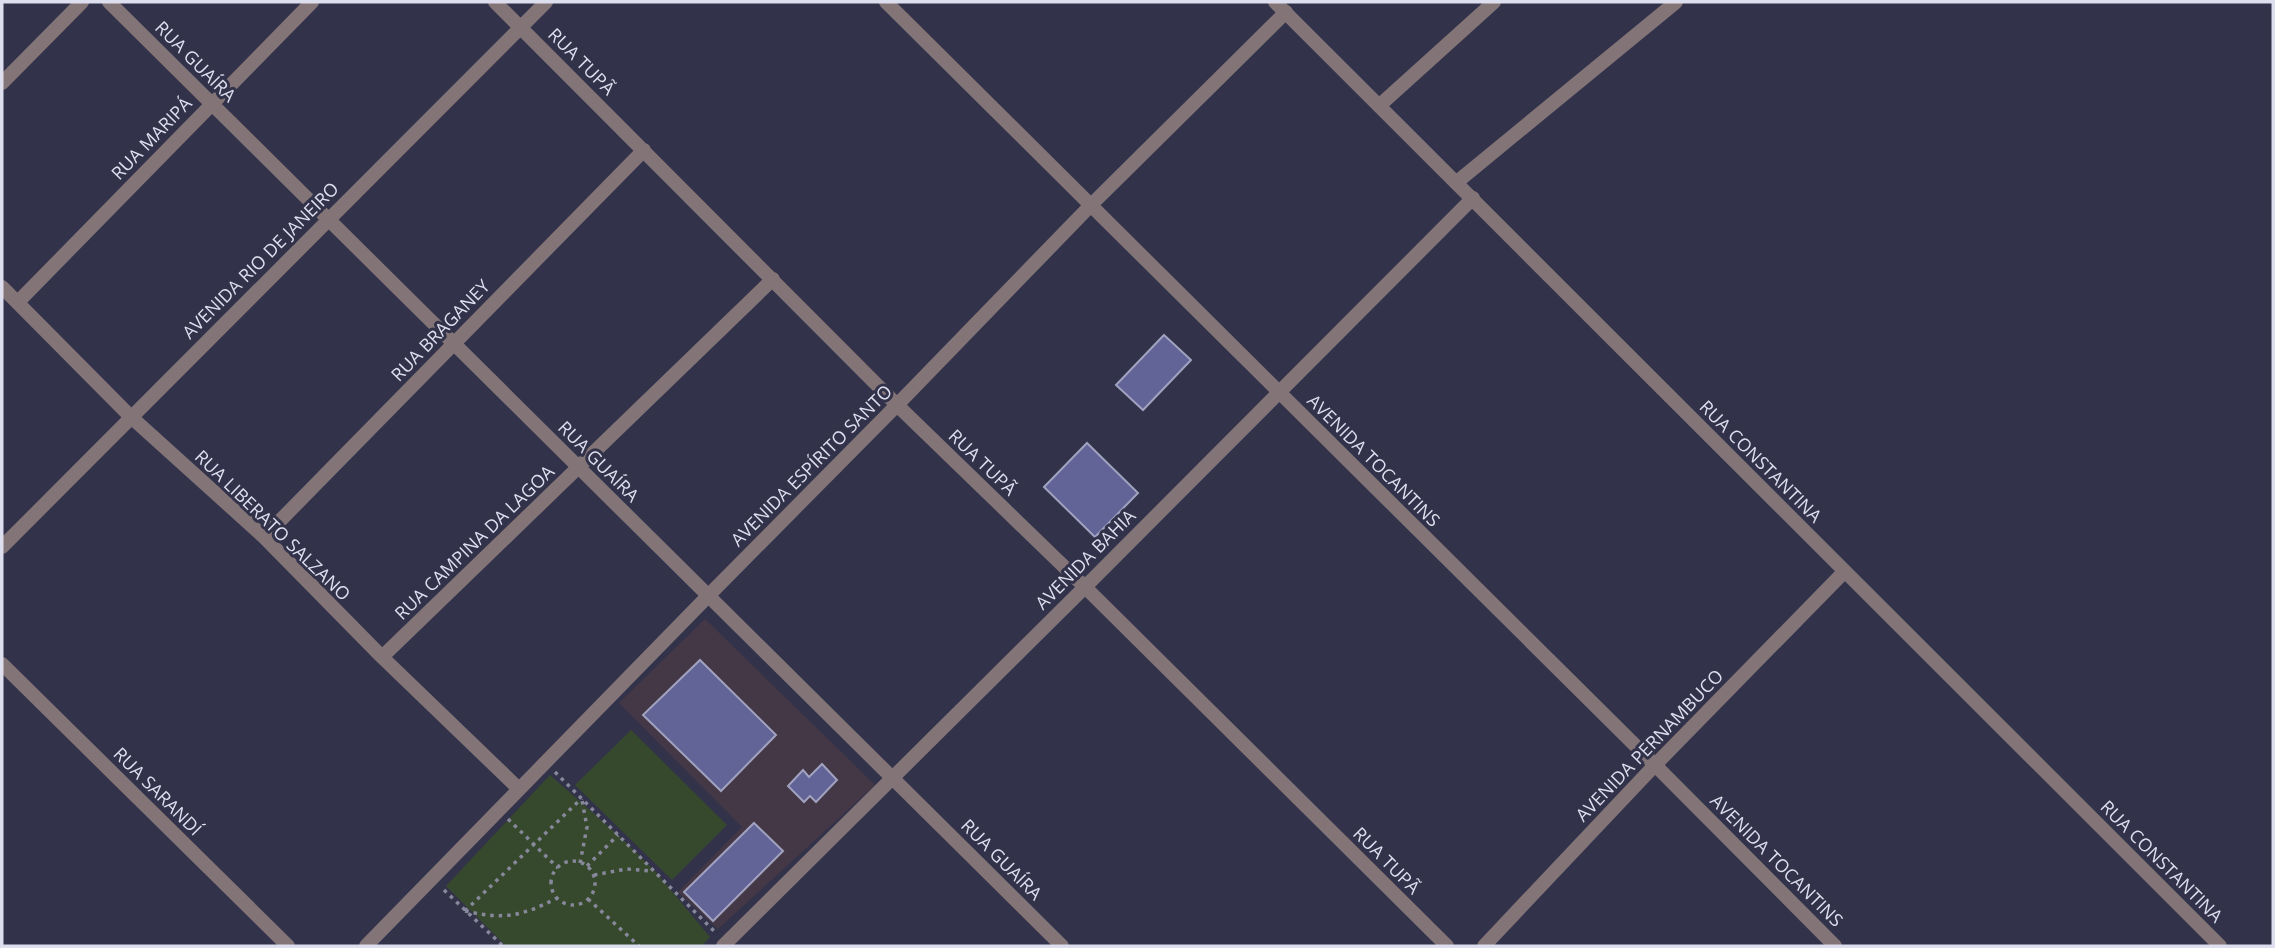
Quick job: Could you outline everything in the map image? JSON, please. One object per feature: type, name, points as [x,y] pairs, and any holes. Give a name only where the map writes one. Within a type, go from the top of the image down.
[{"type":"street","points":[[2,83],[82,2]]},
{"type":"street","name":"RUA GUAÍRA","points":[[109,2],[1062,946]]},
{"type":"street","name":"RUA MARIPÁ","points":[[18,302],[312,2]]},
{"type":"street","name":"RUA TUPÃ","points":[[495,2],[897,405],[1447,946]]},
{"type":"street","name":"AVENIDA RIO DE JANEIRO","points":[[2,547],[546,2]]},
{"type":"street","name":"AVENIDA TOCANTINS","points":[[886,2],[1835,946]]},
{"type":"street","points":[[1380,105],[1494,2]]},
{"type":"street","points":[[1457,182],[1676,2]]},
{"type":"street","name":"AVENIDA ESPÍRITO SANTO","points":[[366,946],[897,405],[1281,7]]},
{"type":"street","name":"RUA CONSTANTINA","points":[[1281,7],[2220,946]]},
{"type":"street","name":"RUA BRAGANEY","points":[[264,537],[644,150]]},
{"type":"street","name":"AVENIDA BAHIA","points":[[724,945],[1473,198]]},
{"type":"street","name":"RUA CAMPINA DA LAGOA","points":[[382,657],[773,279]]},
{"type":"street","name":"RUA LIBERATO SALZANO","points":[[2,287],[130,416],[264,537],[382,657],[519,789]]},
{"type":"street","name":"AVENIDA PERNAMBUCO","points":[[1484,946],[1655,765],[1844,572]]},
{"type":"street","name":"RUA SARANDÍ","points":[[2,664],[288,946]]},
{"type":"path","points":[[546,762],[724,945]]},
{"type":"path","points":[[465,911],[582,798]]},
{"type":"path","points":[[580,863],[587,827],[582,798]]},
{"type":"path","points":[[500,810],[558,868]]},
{"type":"path","points":[[587,866],[618,835]]},
{"type":"path","points":[[568,862],[587,866],[594,875],[595,888],[589,899],[576,905],[557,898],[552,880],[558,868],[568,862]]},
{"type":"path","points":[[594,875],[626,869],[643,868],[654,871]]},
{"type":"path","points":[[432,879],[503,946]]},
{"type":"path","points":[[465,911],[511,916],[527,912],[557,898]]},
{"type":"path","points":[[589,899],[639,946]]},
{"type":"shaded area","points":[[705,619],[875,785],[718,929],[678,892],[742,827],[619,703]]},
{"type":"green space","points":[[631,730],[727,825],[672,880],[575,785]]},
{"type":"green space","points":[[550,775],[655,871],[710,937],[702,946],[506,946],[446,886]]},
{"type":"building","points":[[1164,335],[1191,360],[1143,410],[1116,385]]},
{"type":"building","points":[[1087,443],[1138,493],[1095,537],[1044,487]]},
{"type":"building","points":[[700,660],[776,735],[721,791],[643,715]]},
{"type":"building","points":[[822,764],[837,780],[816,802],[810,796],[804,802],[788,786],[803,770],[809,777]]},
{"type":"building","points":[[754,823],[783,851],[713,921],[684,892]]}]
